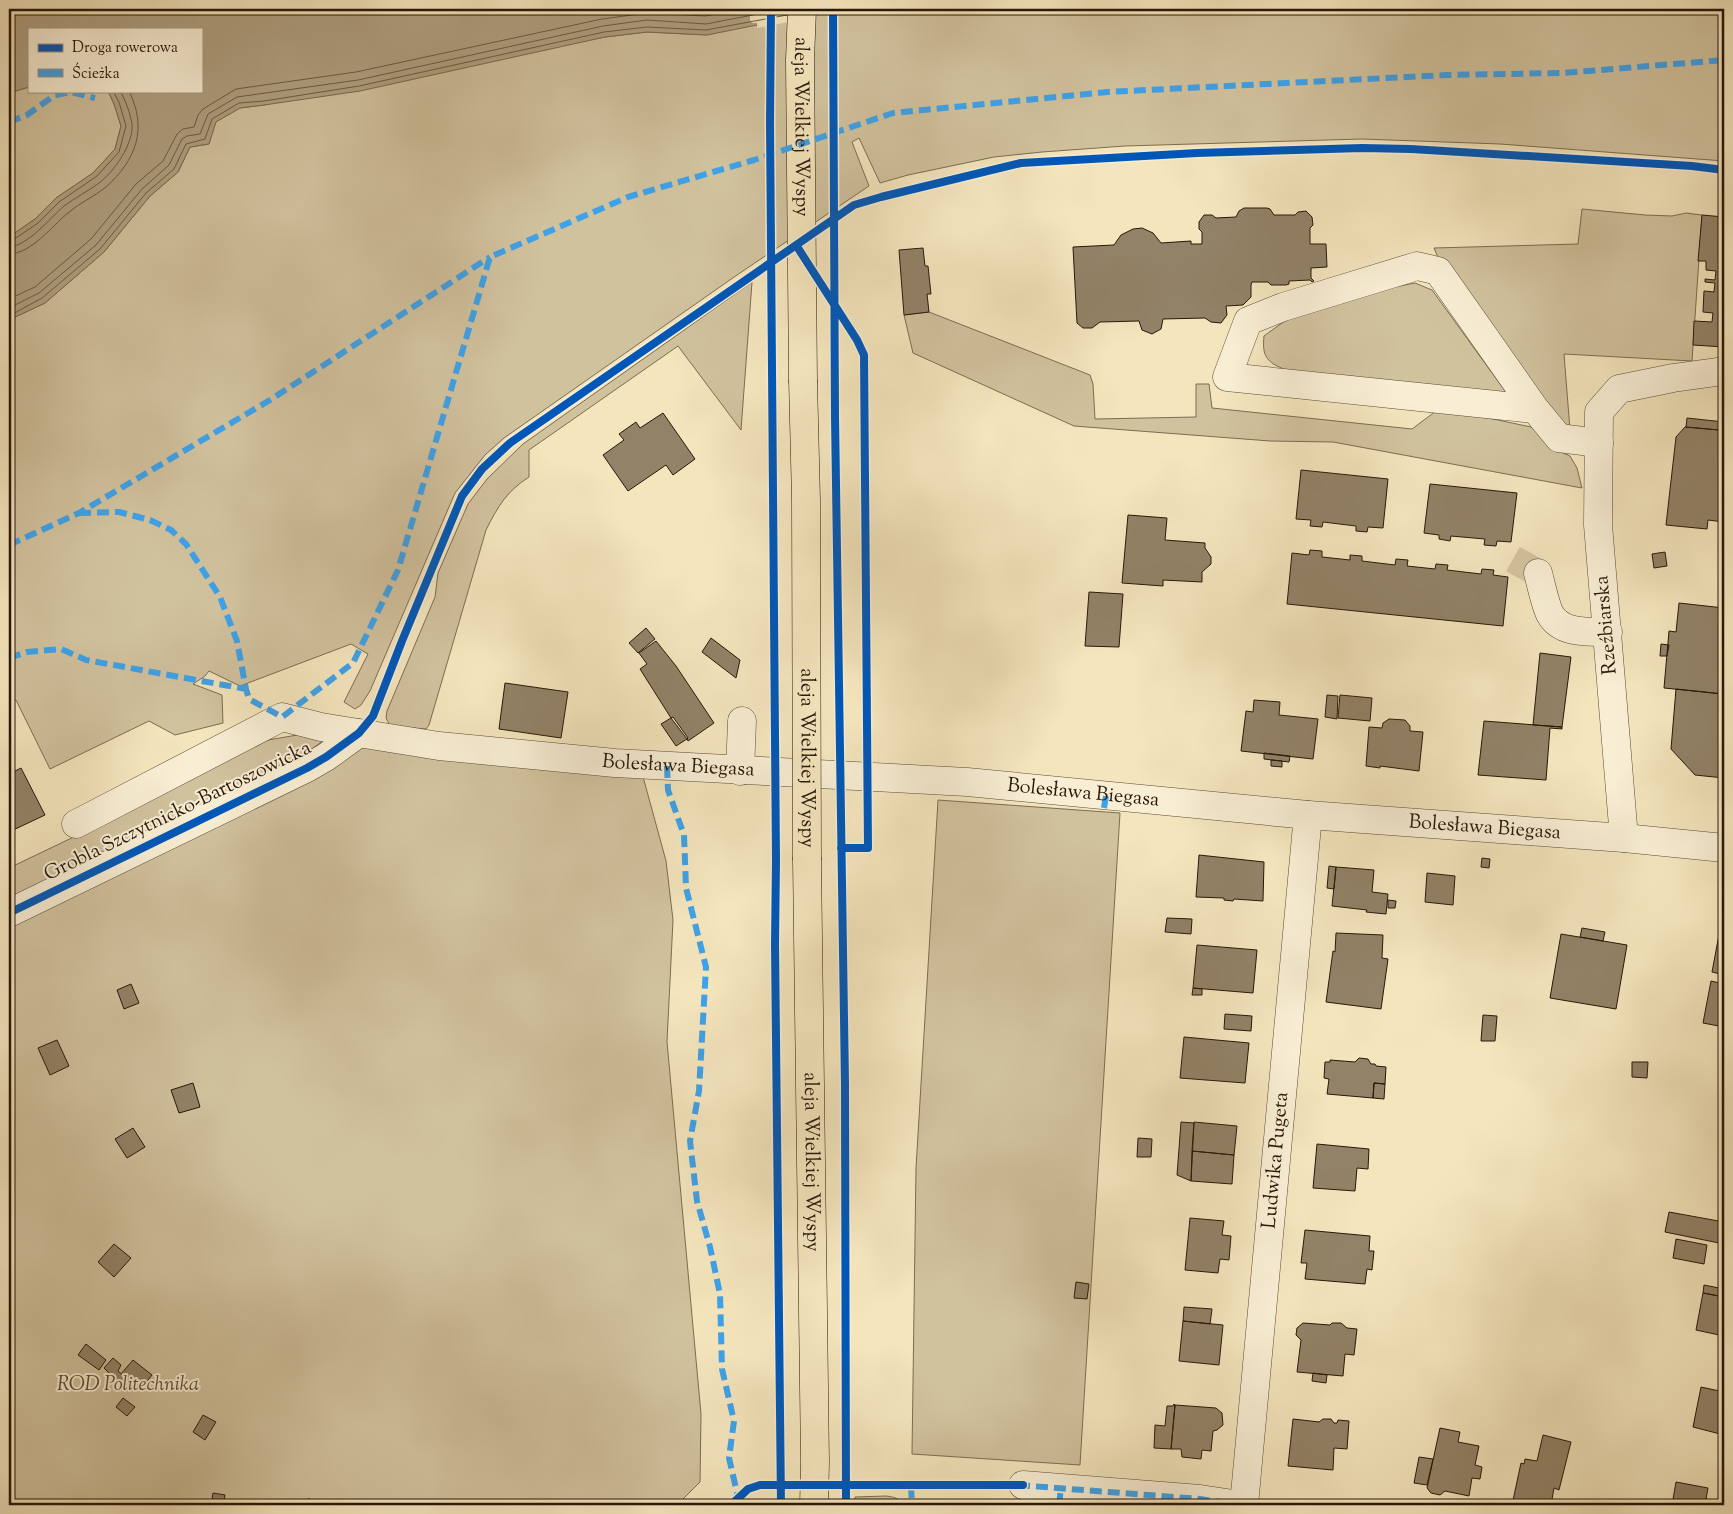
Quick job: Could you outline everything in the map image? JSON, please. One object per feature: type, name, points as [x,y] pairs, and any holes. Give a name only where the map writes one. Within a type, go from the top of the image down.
[{"type":"main road","name":"aleja Wielkiej Wyspy","points":[[802,9],[800,60],[806,509],[814,1505]]},
{"type":"street","points":[[1535,409],[1227,377],[1248,321],[1283,307],[1417,266],[1438,271],[1535,409],[1559,438],[1599,443]]},
{"type":"street","name":"Rzeźbiarska","points":[[1624,838],[1598,525],[1599,412],[1620,389],[1673,378],[1724,371]]},
{"type":"street","points":[[1538,572],[1550,614],[1561,625],[1579,632],[1608,632]]},
{"type":"street","name":"Bolesława Biegasa","points":[[76,824],[282,716],[321,727],[439,746],[615,763],[966,782],[1308,815],[1624,838],[1724,848]]},
{"type":"street","points":[[740,771],[742,721]]},
{"type":"street","name":"Grobla Szczytnicko-Bartoszowicka","points":[[9,913],[307,768],[359,733]]},
{"type":"street","name":"Ludwika Pugeta","points":[[1244,1505],[1308,815]]},
{"type":"street","points":[[1023,1485],[1060,1496],[1200,1499],[1240,1505]]},
{"type":"green space","points":[[809,9],[1724,9],[1724,161],[1500,144],[1362,139],[1125,146],[1042,152],[994,157],[908,175],[880,183],[859,138],[852,142],[869,186],[737,275],[504,438],[485,455],[455,493],[370,691],[361,705],[355,709],[344,702],[368,654],[351,644],[240,686],[209,671],[193,684],[222,695],[223,723],[175,735],[149,721],[50,769],[16,700],[9,703],[9,325],[13,318],[45,303],[104,252],[150,196],[178,172],[190,147],[209,144],[215,122],[240,108],[264,105],[605,37],[647,32],[707,35]]},
{"type":"green space","points":[[28,87],[28,92],[108,92],[121,126],[115,149],[93,173],[56,198],[35,219],[9,237],[9,93]]},
{"type":"green space","points":[[1582,209],[1645,215],[1672,216],[1686,213],[1702,215],[1692,361],[1564,354],[1570,430],[1560,425],[1440,262],[1434,248],[1578,244]]},
{"type":"green space","points":[[752,282],[741,430],[678,346],[529,450],[529,477],[521,482],[504,500],[486,530],[429,725],[426,729],[390,726],[386,718],[387,711],[435,597],[438,573],[468,504],[487,479],[523,444]]},
{"type":"green space","points":[[1415,283],[1432,290],[1508,395],[1286,370],[1267,358],[1264,349],[1264,336],[1293,315]]},
{"type":"green space","points":[[929,312],[1090,375],[1093,384],[1095,419],[1196,417],[1196,384],[1209,384],[1212,408],[1412,429],[1440,408],[1536,428],[1552,448],[1570,456],[1577,468],[1582,488],[1333,442],[1270,441],[1074,426],[913,353],[904,315]]},
{"type":"green space","points":[[309,733],[324,740],[300,758],[9,905],[9,868],[80,834],[239,745]]},
{"type":"green space","name":"ROD Politechnika","points":[[364,744],[642,773],[666,861],[673,920],[667,1042],[701,1414],[700,1482],[677,1505],[314,1505],[309,1498],[298,1505],[9,1505],[9,921]]},
{"type":"green space","points":[[938,800],[1120,813],[1080,1465],[912,1454],[916,1168]]},
{"type":"green space","points":[[886,1496],[896,1498],[903,1505],[856,1505],[855,1497]]},
{"type":"water","points":[[9,9],[809,9],[762,24],[707,35],[647,32],[605,37],[360,91],[240,108],[216,122],[209,144],[190,147],[178,172],[150,196],[104,252],[45,303],[13,318],[9,325],[9,237],[35,219],[56,198],[93,173],[115,149],[121,126],[108,92],[202,92],[202,28],[28,28],[28,87],[9,93]]},
{"type":"pier","points":[[750,9],[812,9],[794,21],[757,28],[757,23],[752,23],[750,20]]},
{"type":"building","points":[[1244,208],[1267,208],[1274,215],[1295,215],[1298,212],[1306,211],[1312,217],[1313,225],[1310,228],[1310,244],[1326,244],[1327,267],[1311,268],[1311,278],[1314,281],[1312,282],[1310,280],[1289,281],[1289,284],[1286,285],[1271,285],[1268,282],[1252,282],[1251,297],[1243,305],[1226,306],[1227,315],[1221,323],[1211,322],[1205,318],[1163,319],[1161,329],[1152,334],[1142,330],[1139,321],[1100,322],[1092,328],[1083,328],[1077,323],[1073,247],[1114,245],[1121,235],[1133,229],[1142,228],[1153,233],[1161,243],[1191,241],[1191,244],[1202,244],[1202,232],[1199,229],[1199,222],[1204,215],[1212,215],[1216,218],[1236,217],[1239,211]]},
{"type":"building","points":[[1702,215],[1724,217],[1724,347],[1693,345],[1694,321],[1712,322],[1713,313],[1703,312],[1704,291],[1714,292],[1715,283],[1705,282],[1705,279],[1715,280],[1716,271],[1706,270],[1706,261],[1698,261]]},
{"type":"building","points":[[923,248],[925,266],[928,266],[931,294],[927,294],[929,312],[904,315],[899,250]]},
{"type":"building","points":[[663,413],[695,459],[673,475],[666,465],[628,491],[603,455],[624,440],[619,434],[636,422],[640,428]]},
{"type":"building","points":[[1687,418],[1724,422],[1724,436],[1719,435],[1719,430],[1686,427]]},
{"type":"building","points":[[1685,427],[1719,430],[1719,435],[1724,436],[1724,522],[1708,520],[1707,529],[1666,525],[1676,437]]},
{"type":"building","points":[[1301,470],[1388,479],[1383,528],[1368,527],[1367,532],[1356,531],[1356,526],[1323,522],[1322,527],[1310,526],[1311,520],[1296,519]]},
{"type":"building","points":[[1430,484],[1517,493],[1511,542],[1497,541],[1496,546],[1484,545],[1485,539],[1451,536],[1450,541],[1439,539],[1439,535],[1424,533]]},
{"type":"building","points":[[1128,515],[1167,518],[1165,540],[1205,543],[1205,548],[1211,557],[1211,564],[1202,572],[1202,582],[1163,580],[1163,586],[1122,583]]},
{"type":"building","points":[[1310,550],[1322,551],[1322,557],[1350,560],[1350,555],[1362,556],[1362,561],[1395,565],[1396,559],[1408,560],[1407,566],[1435,569],[1436,564],[1448,565],[1447,570],[1481,574],[1482,569],[1494,570],[1493,575],[1508,577],[1503,626],[1287,604],[1292,553],[1309,555]]},
{"type":"building","points":[[1665,552],[1667,566],[1654,568],[1652,554]]},
{"type":"building","points":[[1089,592],[1123,594],[1119,647],[1085,646]]},
{"type":"building","points":[[1679,603],[1724,608],[1724,694],[1664,688],[1669,631],[1676,632]]},
{"type":"building","points":[[646,628],[655,639],[638,653],[629,643]]},
{"type":"building","points":[[711,638],[740,660],[736,678],[702,652]]},
{"type":"building","points":[[656,641],[676,666],[714,723],[688,741],[688,738],[673,717],[671,718],[640,669],[647,664],[639,653]]},
{"type":"building","points":[[1661,644],[1669,645],[1667,656],[1660,656]]},
{"type":"building","points":[[1540,653],[1571,657],[1562,727],[1533,725]]},
{"type":"building","points":[[505,683],[568,692],[561,738],[499,729]]},
{"type":"building","points":[[1676,689],[1722,694],[1719,723],[1724,723],[1724,778],[1695,775],[1671,749]]},
{"type":"building","points":[[1722,694],[1724,694],[1724,723],[1720,722]]},
{"type":"building","points":[[1327,695],[1338,696],[1337,719],[1325,717]]},
{"type":"building","points":[[1340,695],[1372,698],[1370,721],[1338,718]]},
{"type":"building","points":[[1254,700],[1280,702],[1279,715],[1318,719],[1313,759],[1241,751],[1246,711],[1253,712]]},
{"type":"building","points":[[671,718],[687,739],[676,746],[661,724]]},
{"type":"building","points":[[1389,719],[1405,720],[1410,726],[1410,731],[1423,732],[1419,771],[1366,766],[1369,727],[1382,728],[1383,723]]},
{"type":"building","points":[[1484,721],[1562,727],[1562,729],[1550,728],[1546,780],[1478,775]]},
{"type":"building","points":[[1264,753],[1290,756],[1289,762],[1264,759]]},
{"type":"building","points":[[1271,760],[1282,761],[1282,767],[1271,766]]},
{"type":"building","points":[[21,768],[45,815],[9,832],[9,774]]},
{"type":"building","points":[[1199,855],[1264,862],[1263,901],[1234,899],[1233,901],[1224,900],[1224,898],[1196,897]]},
{"type":"building","points":[[1482,858],[1490,859],[1489,868],[1481,867]]},
{"type":"building","points":[[1329,866],[1336,867],[1334,889],[1327,888]]},
{"type":"building","points":[[1336,867],[1374,870],[1372,892],[1388,894],[1386,914],[1332,906]]},
{"type":"building","points":[[1427,873],[1455,876],[1453,905],[1425,902]]},
{"type":"building","points":[[1388,900],[1396,901],[1395,908],[1388,908]]},
{"type":"building","points":[[1724,908],[1724,975],[1712,972]]},
{"type":"building","points":[[1167,918],[1192,919],[1191,934],[1165,932]]},
{"type":"building","points":[[1582,928],[1605,932],[1603,941],[1580,937]]},
{"type":"building","points":[[1336,933],[1383,935],[1382,958],[1388,959],[1381,1009],[1326,1002],[1333,951],[1335,952]]},
{"type":"building","points":[[1561,934],[1627,945],[1616,1009],[1550,998]]},
{"type":"building","points":[[1197,945],[1257,950],[1253,993],[1193,988]]},
{"type":"building","points":[[1711,981],[1724,984],[1724,1027],[1703,1023]]},
{"type":"building","points":[[131,984],[139,1003],[124,1009],[117,990]]},
{"type":"building","points":[[1193,988],[1202,989],[1202,995],[1192,995]]},
{"type":"building","points":[[1225,1014],[1252,1016],[1251,1031],[1224,1029]]},
{"type":"building","points":[[1483,1015],[1497,1016],[1495,1041],[1481,1041]]},
{"type":"building","points":[[1184,1037],[1249,1043],[1245,1083],[1180,1078]]},
{"type":"building","points":[[57,1040],[69,1066],[50,1075],[38,1048]]},
{"type":"building","points":[[1359,1058],[1368,1059],[1371,1064],[1376,1066],[1386,1067],[1385,1084],[1374,1083],[1373,1098],[1327,1094],[1329,1079],[1324,1078],[1325,1062],[1330,1062],[1330,1060],[1355,1062]]},
{"type":"building","points":[[1632,1062],[1648,1062],[1647,1078],[1632,1077]]},
{"type":"building","points":[[193,1083],[200,1107],[179,1113],[171,1090]]},
{"type":"building","points":[[1374,1083],[1385,1084],[1384,1099],[1373,1098]]},
{"type":"building","points":[[1181,1122],[1194,1123],[1191,1181],[1177,1175]]},
{"type":"building","points":[[1194,1122],[1237,1126],[1234,1155],[1192,1151]]},
{"type":"building","points":[[133,1128],[145,1147],[127,1158],[115,1139]]},
{"type":"building","points":[[1138,1138],[1152,1139],[1151,1157],[1137,1157]]},
{"type":"building","points":[[1317,1144],[1369,1149],[1368,1169],[1357,1168],[1355,1191],[1313,1188]]},
{"type":"building","points":[[1192,1151],[1234,1155],[1232,1184],[1191,1181]]},
{"type":"building","points":[[1669,1212],[1724,1222],[1724,1244],[1665,1232]]},
{"type":"building","points":[[1190,1218],[1224,1221],[1222,1235],[1231,1236],[1229,1260],[1220,1259],[1218,1273],[1185,1270]]},
{"type":"building","points":[[1305,1230],[1370,1236],[1369,1251],[1374,1251],[1372,1270],[1367,1269],[1365,1284],[1305,1279],[1307,1263],[1301,1263]]},
{"type":"building","points":[[1676,1239],[1707,1245],[1704,1264],[1673,1258]]},
{"type":"building","points":[[114,1244],[131,1258],[114,1277],[98,1262]]},
{"type":"building","points":[[1076,1282],[1089,1284],[1087,1299],[1074,1298]]},
{"type":"building","points":[[1704,1285],[1724,1289],[1724,1297],[1703,1293]]},
{"type":"building","points":[[1703,1293],[1724,1297],[1724,1336],[1696,1330]]},
{"type":"building","points":[[1184,1307],[1212,1309],[1210,1324],[1183,1321]]},
{"type":"building","points":[[1183,1321],[1223,1325],[1219,1365],[1179,1361]]},
{"type":"building","points":[[1303,1323],[1330,1325],[1332,1323],[1341,1323],[1347,1328],[1357,1329],[1354,1355],[1345,1354],[1343,1376],[1297,1372],[1301,1340],[1296,1335],[1297,1328]]},
{"type":"building","points":[[86,1344],[106,1360],[99,1370],[78,1355]]},
{"type":"building","points":[[113,1358],[121,1365],[118,1371],[129,1381],[123,1387],[104,1368]]},
{"type":"building","points":[[133,1360],[152,1375],[140,1390],[121,1374]]},
{"type":"building","points":[[1313,1373],[1327,1375],[1326,1383],[1312,1381]]},
{"type":"building","points":[[1701,1387],[1724,1392],[1724,1435],[1693,1427]]},
{"type":"building","points":[[123,1398],[135,1407],[127,1416],[116,1407]]},
{"type":"building","points":[[1174,1404],[1171,1449],[1154,1448],[1155,1425],[1165,1426],[1167,1406],[1173,1406]]},
{"type":"building","points":[[1175,1405],[1216,1408],[1222,1413],[1223,1425],[1213,1431],[1211,1451],[1202,1450],[1201,1459],[1182,1457],[1181,1449],[1171,1449]]},
{"type":"building","points":[[203,1415],[216,1422],[205,1440],[193,1432]]},
{"type":"building","points":[[1293,1419],[1319,1422],[1323,1419],[1331,1419],[1334,1423],[1337,1423],[1338,1420],[1349,1421],[1347,1449],[1334,1448],[1333,1470],[1288,1466]]},
{"type":"building","points":[[1440,1428],[1460,1432],[1458,1442],[1479,1446],[1475,1465],[1482,1467],[1480,1479],[1472,1478],[1469,1496],[1445,1491],[1440,1495],[1431,1493],[1427,1488]]},
{"type":"building","points":[[1543,1435],[1571,1442],[1559,1490],[1554,1488],[1551,1505],[1512,1505],[1521,1463],[1524,1464],[1525,1459],[1537,1461]]},
{"type":"building","points":[[1419,1457],[1433,1459],[1427,1485],[1414,1483]]},
{"type":"building","points":[[1676,1482],[1708,1488],[1706,1499],[1719,1501],[1723,1505],[1672,1505]]},
{"type":"building","points":[[213,1493],[225,1495],[223,1505],[211,1505]]},
{"type":"tunnel","points":[[1513,559],[1538,573]]},
{"type":"marked path","points":[[79,513],[119,512],[150,520],[171,530],[186,544],[220,597],[237,641],[249,699],[282,717],[353,663],[398,570],[490,257],[628,197],[754,160],[893,113],[1107,92],[1447,75],[1563,73],[1724,60]]},
{"type":"marked path","points":[[9,122],[27,115],[55,95],[71,92],[95,98]]},
{"type":"marked path","points":[[9,545],[79,513],[270,400],[490,257]]},
{"type":"marked path","points":[[9,658],[27,652],[61,649],[86,660],[246,689]]},
{"type":"marked path","points":[[667,766],[668,790],[684,835],[686,888],[706,967],[699,1091],[690,1141],[697,1201],[710,1247],[720,1294],[722,1369],[734,1421],[729,1458],[738,1497]]},
{"type":"marked path","points":[[1104,808],[1106,796]]},
{"type":"marked path","points":[[1018,1485],[1200,1499],[1240,1505]]},
{"type":"marked path","points":[[911,1486],[912,1505]]},
{"type":"marked path","points":[[1059,1505],[1061,1488]]},
{"type":"cycle path","points":[[771,9],[775,944],[781,1505]]},
{"type":"cycle path","points":[[833,9],[835,417],[845,1084],[846,1505]]},
{"type":"cycle path","points":[[9,913],[307,768],[359,733],[373,716],[462,496],[482,469],[510,443],[854,205],[1021,163],[1197,153],[1362,148],[1411,149],[1692,166],[1724,170]]},
{"type":"cycle path","points":[[796,245],[857,340],[864,355],[868,848],[841,848]]},
{"type":"cycle path","points":[[731,1505],[748,1489],[760,1485],[1023,1485]]}]
